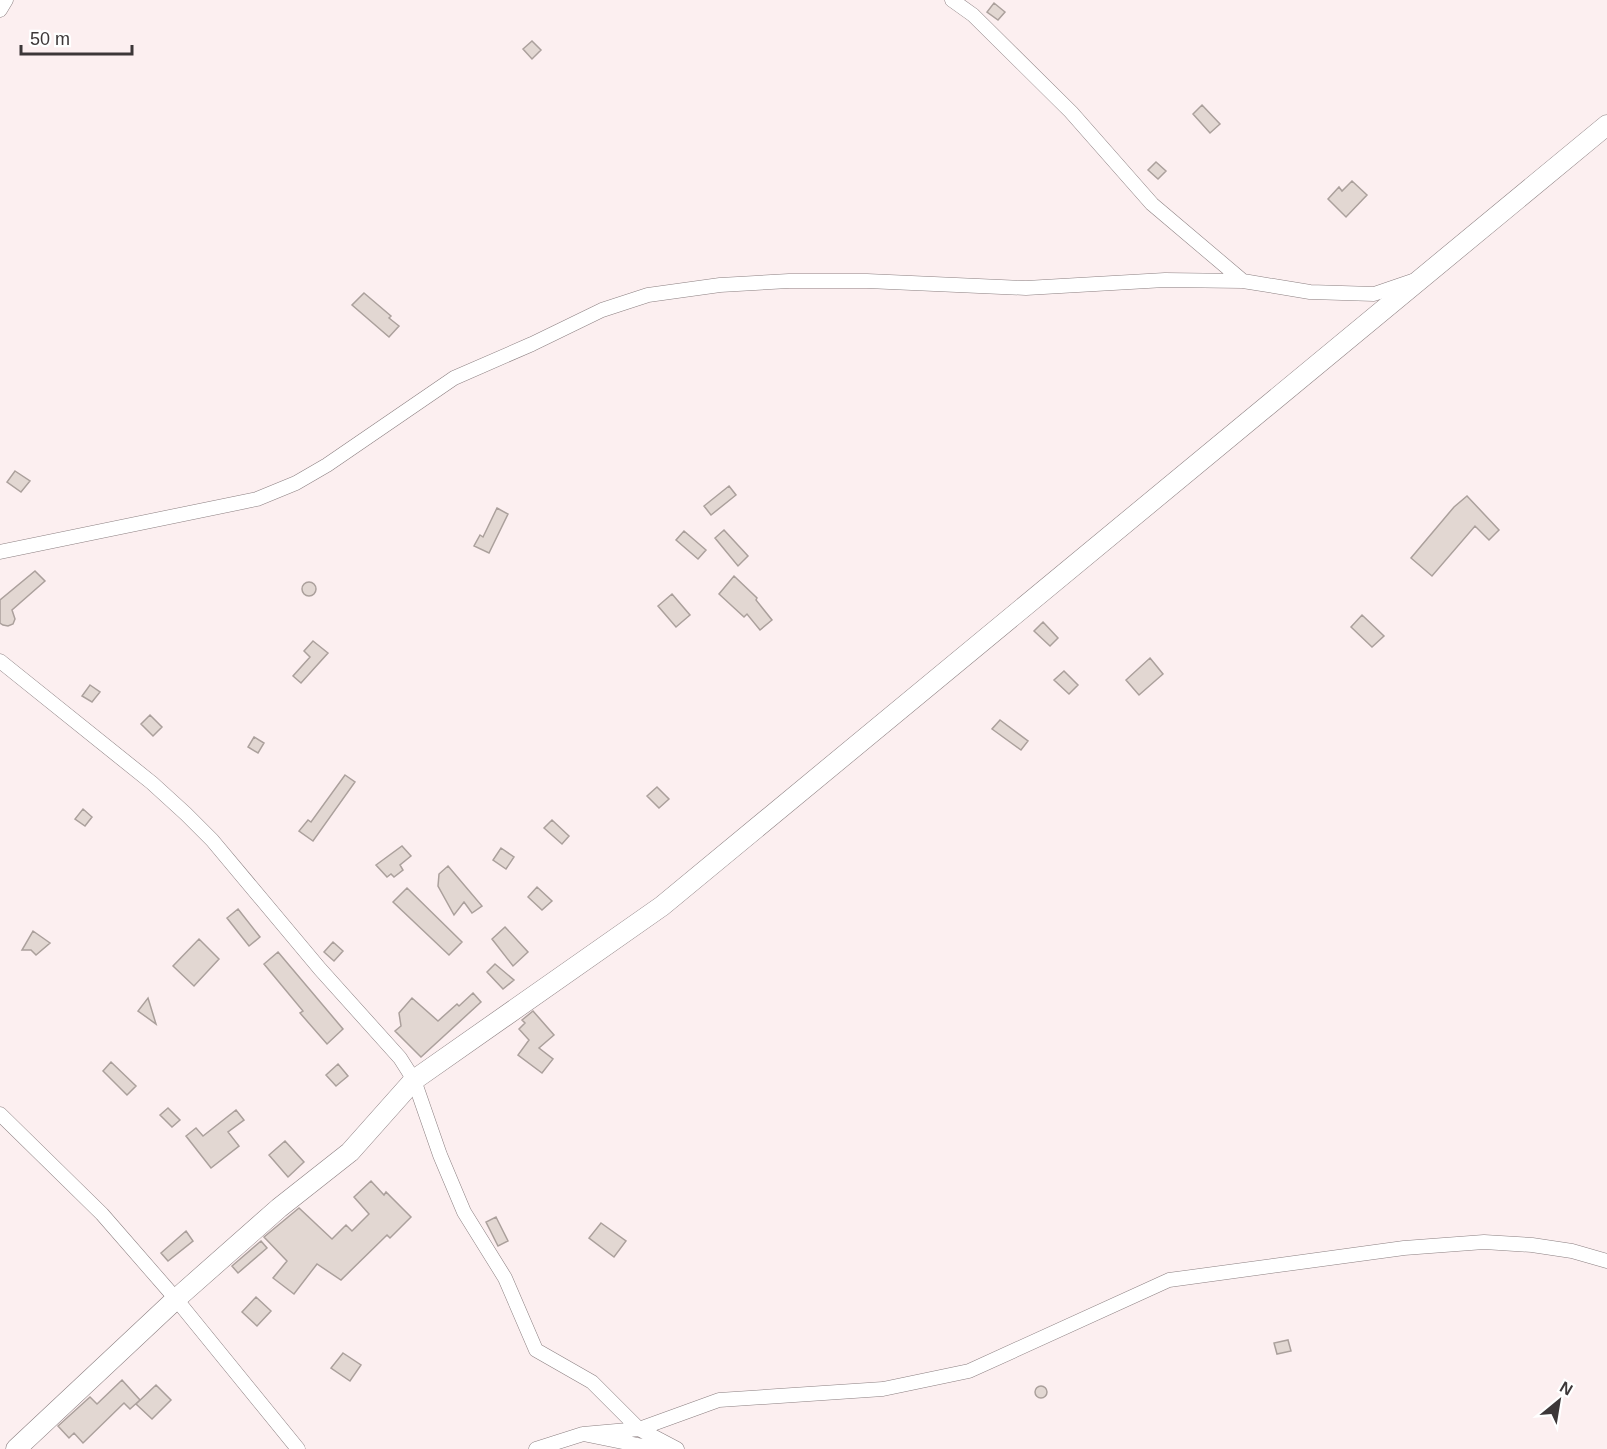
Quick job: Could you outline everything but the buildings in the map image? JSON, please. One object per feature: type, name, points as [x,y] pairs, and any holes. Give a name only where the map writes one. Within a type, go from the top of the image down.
[{"type":"street","points":[[0,10],[6,0]]},
{"type":"street","points":[[952,0],[973,15],[1071,112],[1152,204],[1243,281]]},
{"type":"street","points":[[16,1449],[176,1299],[279,1208],[350,1152],[414,1080],[662,906],[1607,125]]},
{"type":"street","points":[[0,552],[257,499],[296,483],[327,465],[454,378],[602,310],[648,296],[720,285],[789,281],[867,281],[1026,288],[1165,280],[1243,281],[1310,292],[1374,294],[1422,278]]},
{"type":"street","points":[[0,661],[152,783],[193,820],[320,969],[400,1058],[414,1080],[440,1155],[464,1212],[505,1278],[536,1350],[592,1382],[639,1430],[677,1449]]},
{"type":"street","points":[[0,1114],[102,1214],[176,1299],[298,1449]]},
{"type":"street","points":[[536,1449],[583,1434],[639,1430],[719,1400],[884,1389],[969,1371],[1169,1281],[1404,1248],[1484,1242],[1532,1245],[1572,1251],[1607,1262]]},
{"type":"street","points":[[583,1434],[658,1449]]}]
